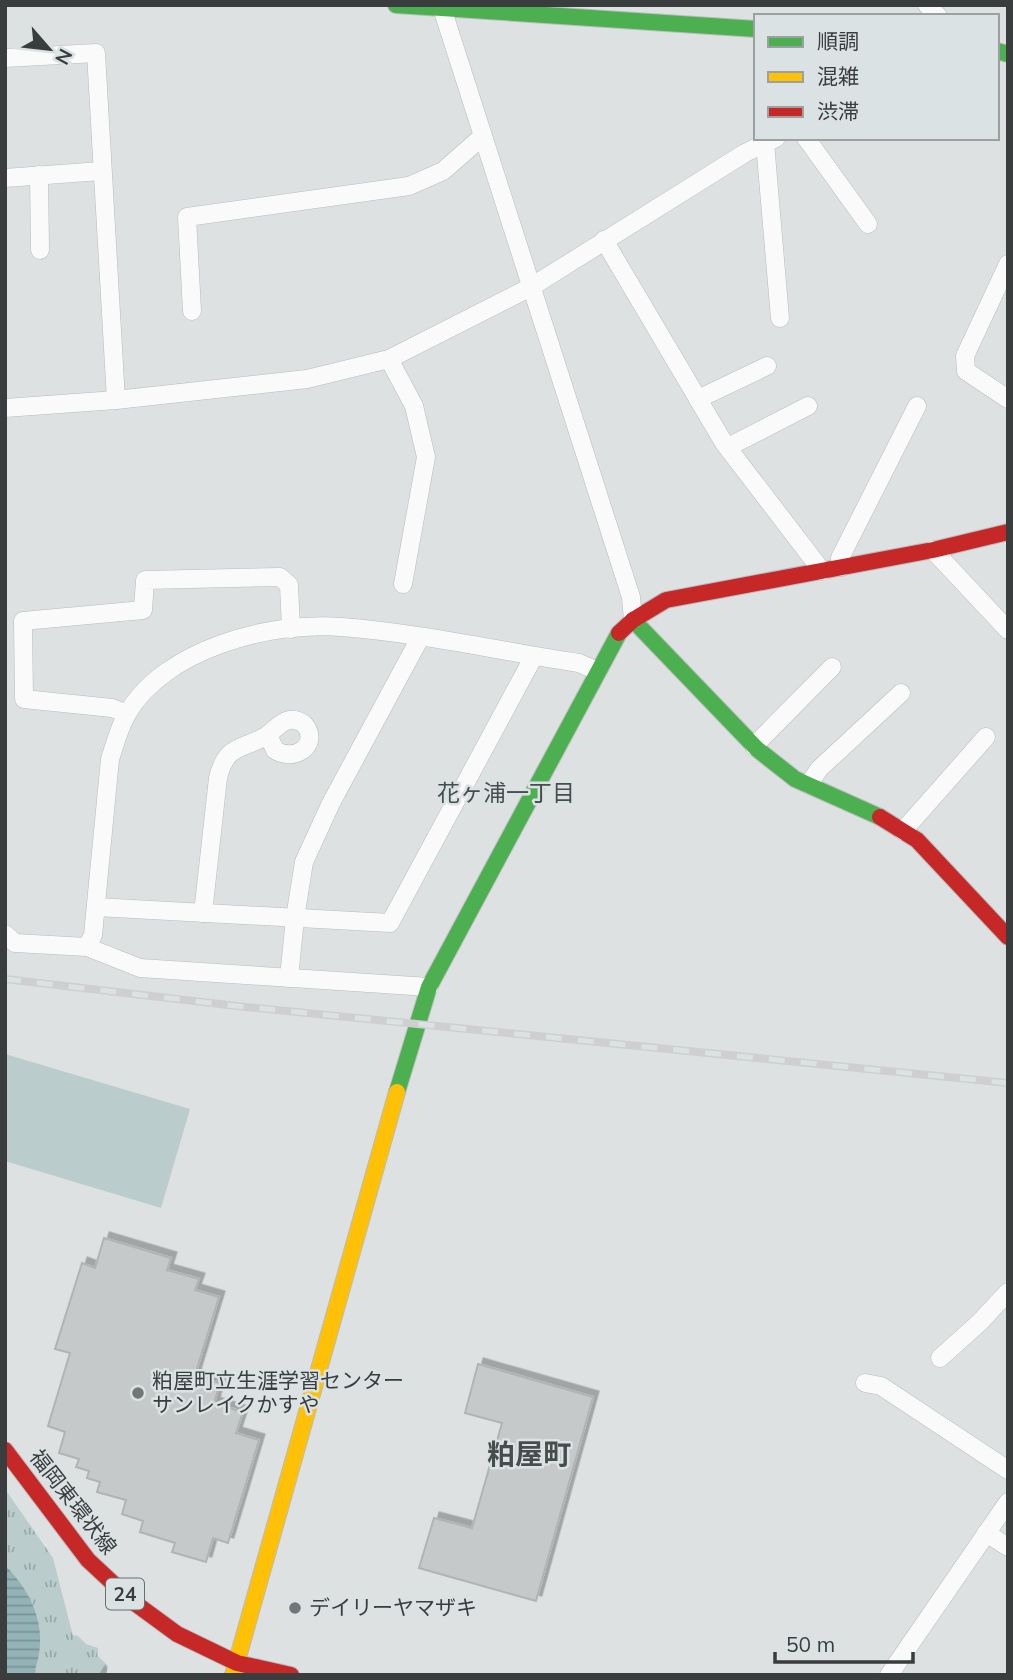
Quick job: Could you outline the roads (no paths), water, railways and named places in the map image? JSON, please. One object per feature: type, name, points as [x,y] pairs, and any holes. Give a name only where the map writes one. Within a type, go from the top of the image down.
[{"type":"street","points":[[397,5],[754,29]]},
{"type":"street","points":[[442,6],[631,597],[633,620],[754,746],[795,779],[903,831],[940,862],[1008,937]]},
{"type":"street","points":[[5,58],[96,53],[116,400]]},
{"type":"street","points":[[192,311],[187,217],[409,186],[443,171],[483,136]]},
{"type":"street","points":[[807,140],[868,224]]},
{"type":"street","points":[[5,408],[116,400],[307,379],[389,359],[531,287],[770,141],[780,318]]},
{"type":"street","points":[[5,178],[101,171]]},
{"type":"street","points":[[39,176],[40,250]]},
{"type":"street","points":[[604,240],[728,447],[822,571]]},
{"type":"street","points":[[1008,264],[965,356],[966,370],[1008,398]]},
{"type":"street","points":[[389,359],[414,406],[426,457],[404,584]]},
{"type":"street","points":[[698,399],[767,366]]},
{"type":"street","points":[[728,447],[808,406]]},
{"type":"street","points":[[842,567],[840,558],[917,406]]},
{"type":"street","points":[[235,1669],[402,1069],[429,987],[618,634],[633,620],[666,600],[933,550],[1008,532]]},
{"type":"street","points":[[933,550],[1008,630]]},
{"type":"street","points":[[127,714],[112,708],[24,699],[23,621],[143,610],[145,580],[280,577],[289,585],[291,629]]},
{"type":"street","points":[[87,947],[93,936],[110,759],[127,714],[152,684],[188,659],[224,643],[291,629],[339,626],[579,663],[597,671]]},
{"type":"street","points":[[289,978],[304,862],[317,831],[420,638]]},
{"type":"street","points":[[96,908],[390,923],[534,656]]},
{"type":"street","points":[[754,746],[832,667]]},
{"type":"street","points":[[808,784],[819,769],[901,693]]},
{"type":"street","points":[[203,913],[220,768],[238,746],[268,735]]},
{"type":"street","points":[[903,831],[986,737]]},
{"type":"street","points":[[5,934],[15,943],[87,947],[140,968],[429,987]]},
{"type":"street","points":[[940,1358],[1008,1292]]},
{"type":"street","points":[[865,1383],[881,1386],[1008,1470]]},
{"type":"street","name":"福岡東環状線","points":[[5,1450],[88,1560],[132,1601],[235,1669],[292,1675]]},
{"type":"street","points":[[889,1675],[1008,1502]]},
{"type":"street","points":[[986,1533],[1008,1548]]},
{"type":"water","points":[[5,1565],[24,1589],[37,1616],[40,1644],[33,1675],[5,1675]]},
{"type":"railway","points":[[5,979],[237,1006],[1008,1083]]},
{"type":"place","name":"粕屋町立生涯学習センター サンレイクかすや","points":[[138,1393]]},
{"type":"place","name":"デイリーヤマザキ","points":[[295,1608]]},
{"type":"district","name":"花ヶ浦一丁目","points":[[506,793]]},
{"type":"district","name":"粕屋町","points":[[529,1454]]}]
